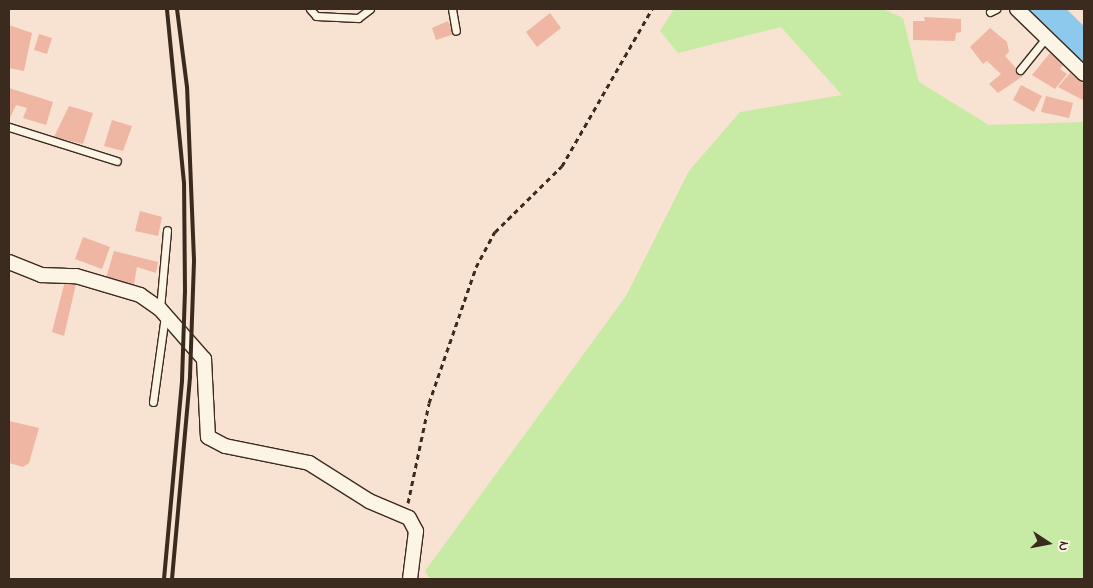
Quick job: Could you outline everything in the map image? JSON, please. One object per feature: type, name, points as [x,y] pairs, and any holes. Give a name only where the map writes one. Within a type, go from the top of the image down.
[{"type":"street","points":[[1017,9],[1045,39],[1084,74]]},
{"type":"street","points":[[9,262],[41,275],[76,276],[140,295],[162,312],[204,359],[208,437],[225,446],[308,463],[369,501],[409,518],[416,531],[410,579]]},
{"type":"lane","points":[[310,9],[316,16],[358,18],[370,9]]},
{"type":"lane","points":[[452,9],[456,31]]},
{"type":"lane","points":[[1020,70],[1045,39]]},
{"type":"lane","points":[[9,128],[117,161]]},
{"type":"lane","points":[[153,402],[162,312],[167,230]]},
{"type":"path","points":[[409,518],[408,499],[428,402],[476,266],[496,232],[562,166],[652,9]]},
{"type":"green space","points":[[674,9],[883,9],[903,18],[919,82],[989,125],[1084,122],[1084,579],[430,579],[425,571],[626,296],[689,171],[740,112],[842,95],[781,27],[678,53],[660,31]]},
{"type":"building","points":[[550,13],[561,28],[537,47],[526,32]]},
{"type":"building","points":[[924,17],[961,19],[961,32],[956,33],[955,41],[913,40],[913,21],[925,21]]},
{"type":"building","points":[[448,21],[454,34],[436,40],[432,28]]},
{"type":"building","points":[[9,25],[32,33],[24,71],[9,68]]},
{"type":"building","points":[[990,28],[1007,42],[1009,52],[1005,56],[1023,76],[998,93],[989,84],[1001,74],[987,61],[983,64],[970,47]]},
{"type":"building","points":[[39,34],[52,38],[47,54],[34,50]]},
{"type":"building","points":[[1050,53],[1064,64],[1060,69],[1067,74],[1055,89],[1032,75]]},
{"type":"building","points":[[1070,73],[1084,84],[1083,100],[1058,87]]},
{"type":"building","points":[[1021,85],[1042,96],[1034,112],[1013,100]]},
{"type":"building","points":[[9,88],[53,102],[46,125],[23,118],[27,108],[16,105],[9,120]]},
{"type":"building","points":[[1046,96],[1073,103],[1069,118],[1041,112]]},
{"type":"building","points":[[69,106],[93,113],[83,144],[54,137]]},
{"type":"building","points":[[112,120],[132,126],[123,151],[104,146]]},
{"type":"building","points":[[140,211],[162,217],[158,236],[135,231]]},
{"type":"building","points":[[83,237],[110,247],[102,269],[75,259]]},
{"type":"building","points":[[114,251],[158,262],[156,273],[137,267],[134,284],[106,278]]},
{"type":"building","points":[[65,281],[76,284],[64,336],[52,332]]},
{"type":"building","points":[[9,421],[39,428],[29,463],[23,467],[9,463]]},
{"type":"waterway","points":[[1045,9],[1084,47]]},
{"type":"railway","points":[[164,579],[182,381],[185,292],[184,183],[167,9]]},
{"type":"railway","points":[[172,579],[190,376],[194,260],[187,87],[177,9]]}]
